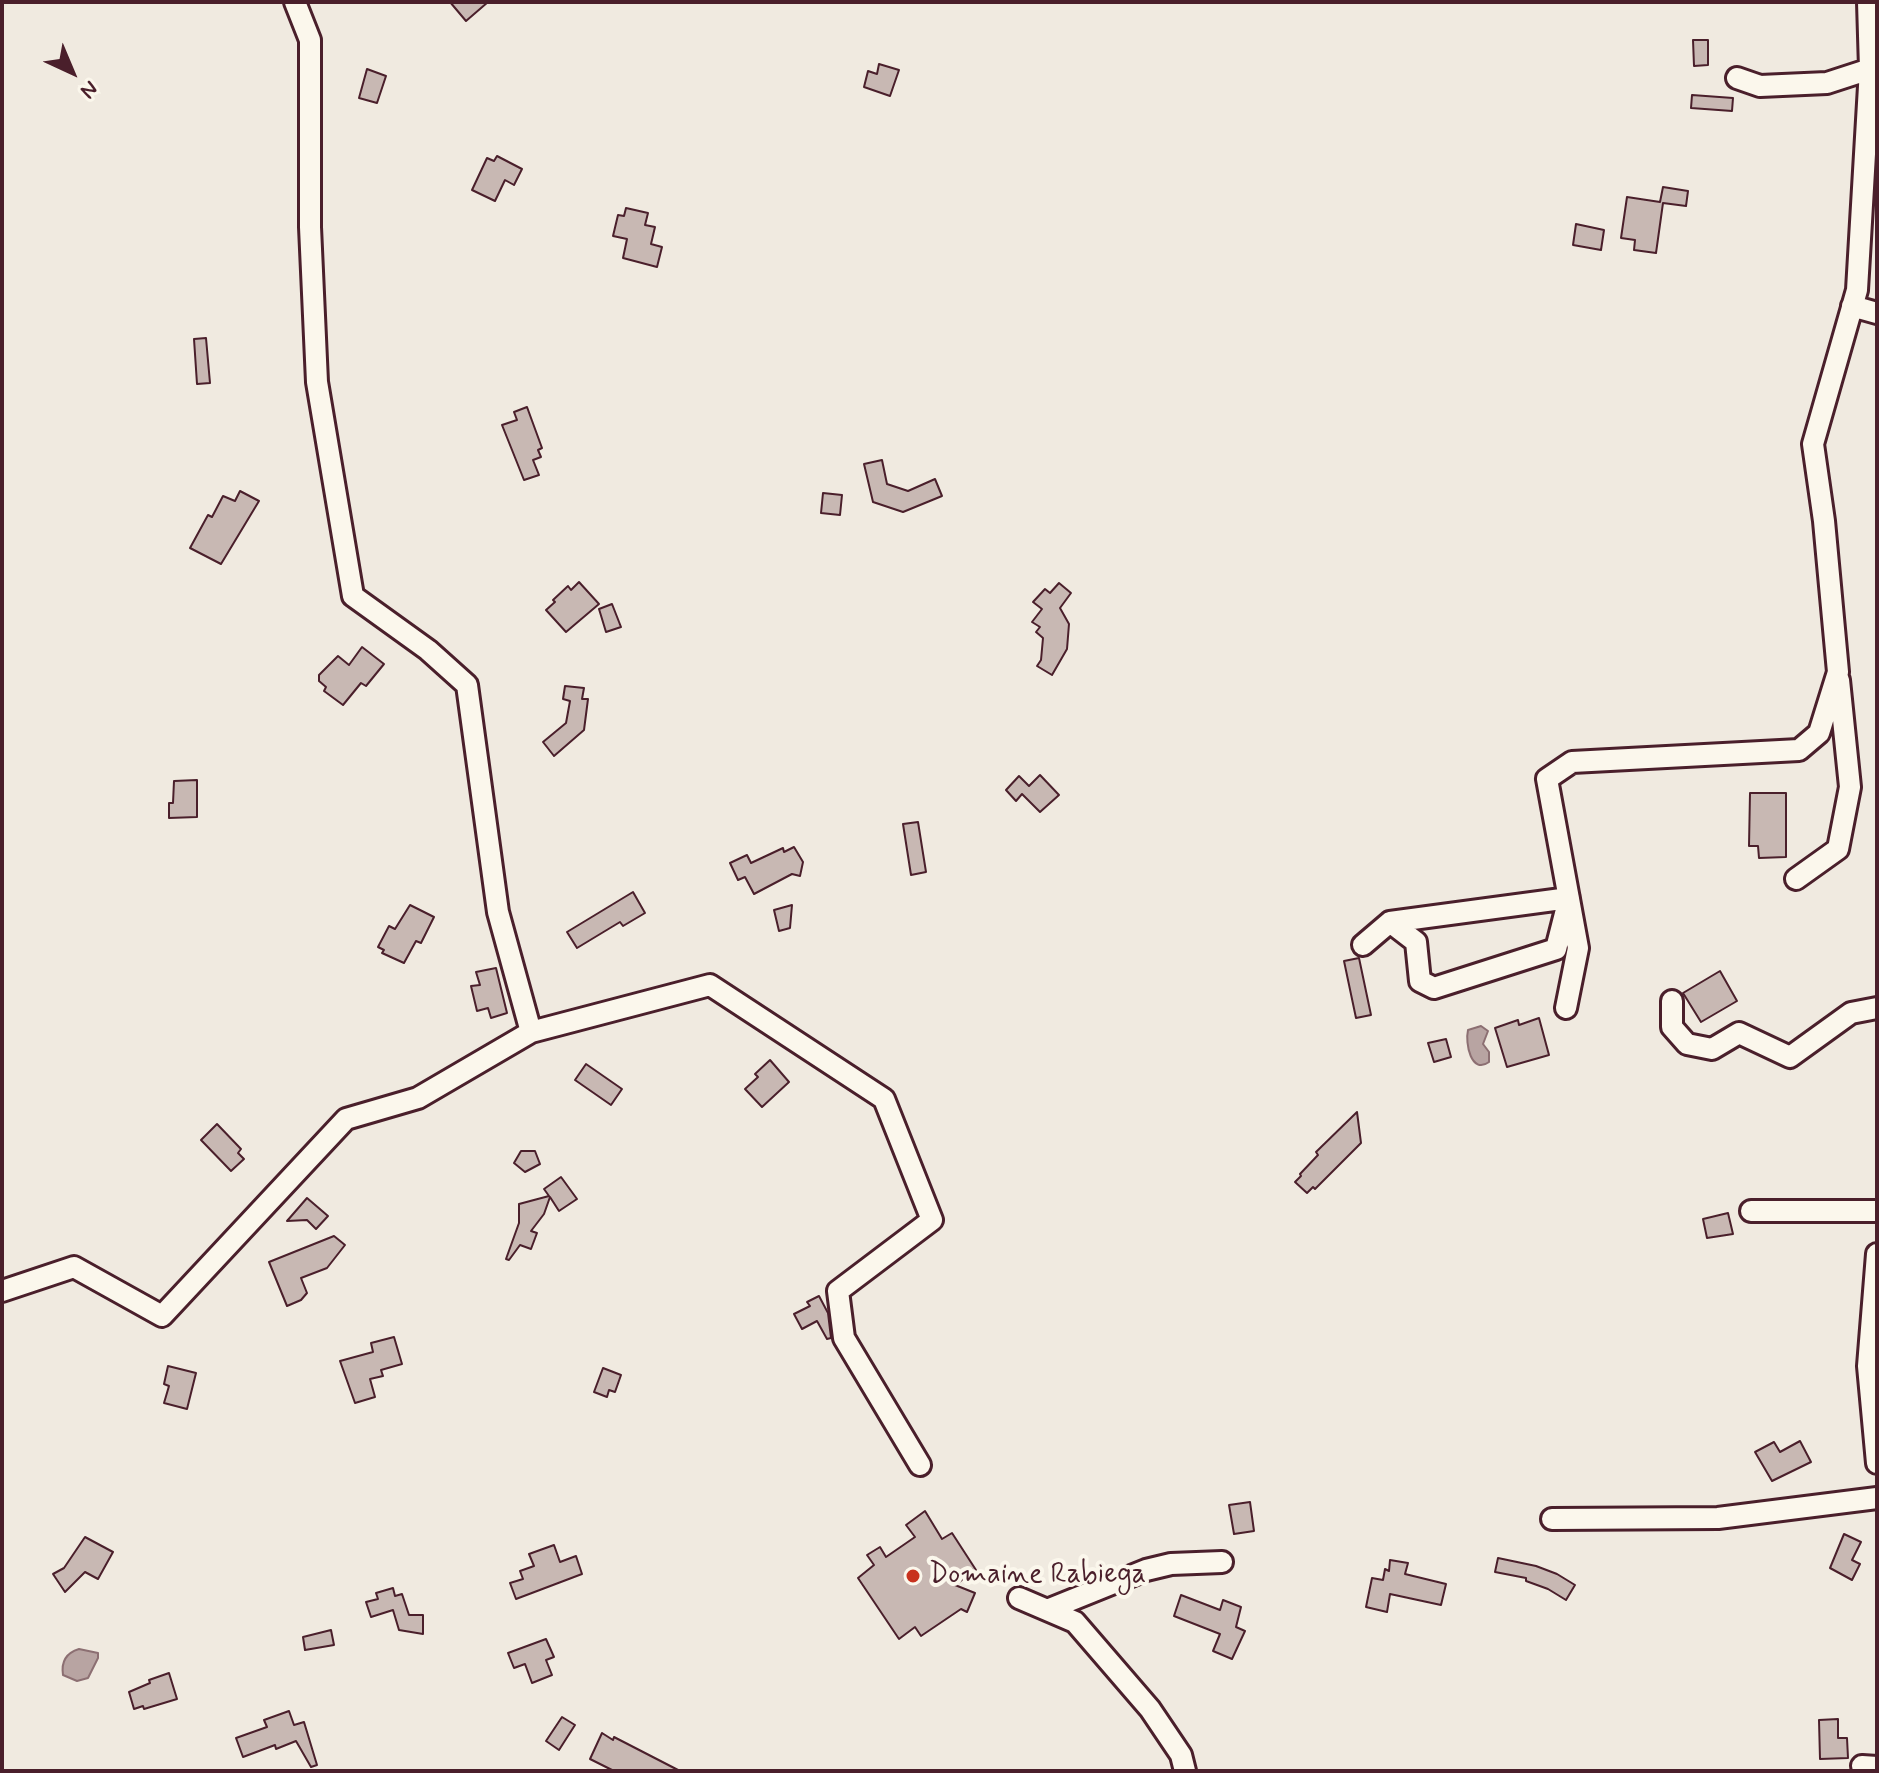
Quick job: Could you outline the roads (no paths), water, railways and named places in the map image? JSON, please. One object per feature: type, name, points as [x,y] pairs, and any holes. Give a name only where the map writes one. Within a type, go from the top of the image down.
[{"type":"street","points":[[295,2],[310,40],[310,227],[317,382],[353,596],[428,650],[467,685],[498,912],[531,1032]]},
{"type":"street","points":[[1796,879],[1838,849],[1850,787],[1824,521],[1813,444],[1854,298],[1873,71],[1868,2]]},
{"type":"street","points":[[1737,78],[1760,86],[1827,83],[1873,71]]},
{"type":"street","points":[[1854,298],[1877,296]]},
{"type":"street","points":[[1854,298],[1877,313]]},
{"type":"street","points":[[1566,1008],[1578,948],[1547,779],[1572,762],[1799,750],[1819,733],[1838,672]]},
{"type":"street","points":[[1363,945],[1390,922],[1569,898]]},
{"type":"street","points":[[1390,922],[1416,942],[1420,981],[1434,988],[1556,949],[1569,898]]},
{"type":"street","points":[[2,1291],[74,1267],[162,1316],[346,1119],[418,1098],[531,1032],[710,985],[884,1099],[932,1220],[838,1291],[844,1338],[920,1465]]},
{"type":"street","points":[[1672,1001],[1672,1027],[1687,1044],[1712,1049],[1739,1033],[1790,1057],[1851,1013],[1877,1008]]},
{"type":"street","points":[[1751,1211],[1877,1211]]},
{"type":"street","points":[[1877,1256],[1868,1366],[1877,1463]]},
{"type":"street","points":[[1552,1519],[1718,1518],[1877,1498]]},
{"type":"street","points":[[1047,1610],[1146,1570],[1171,1564],[1222,1562]]},
{"type":"street","points":[[1019,1598],[1075,1622],[1150,1709],[1181,1755],[1185,1771]]},
{"type":"place","name":"Domaine Rabiega","points":[[913,1576]]}]
